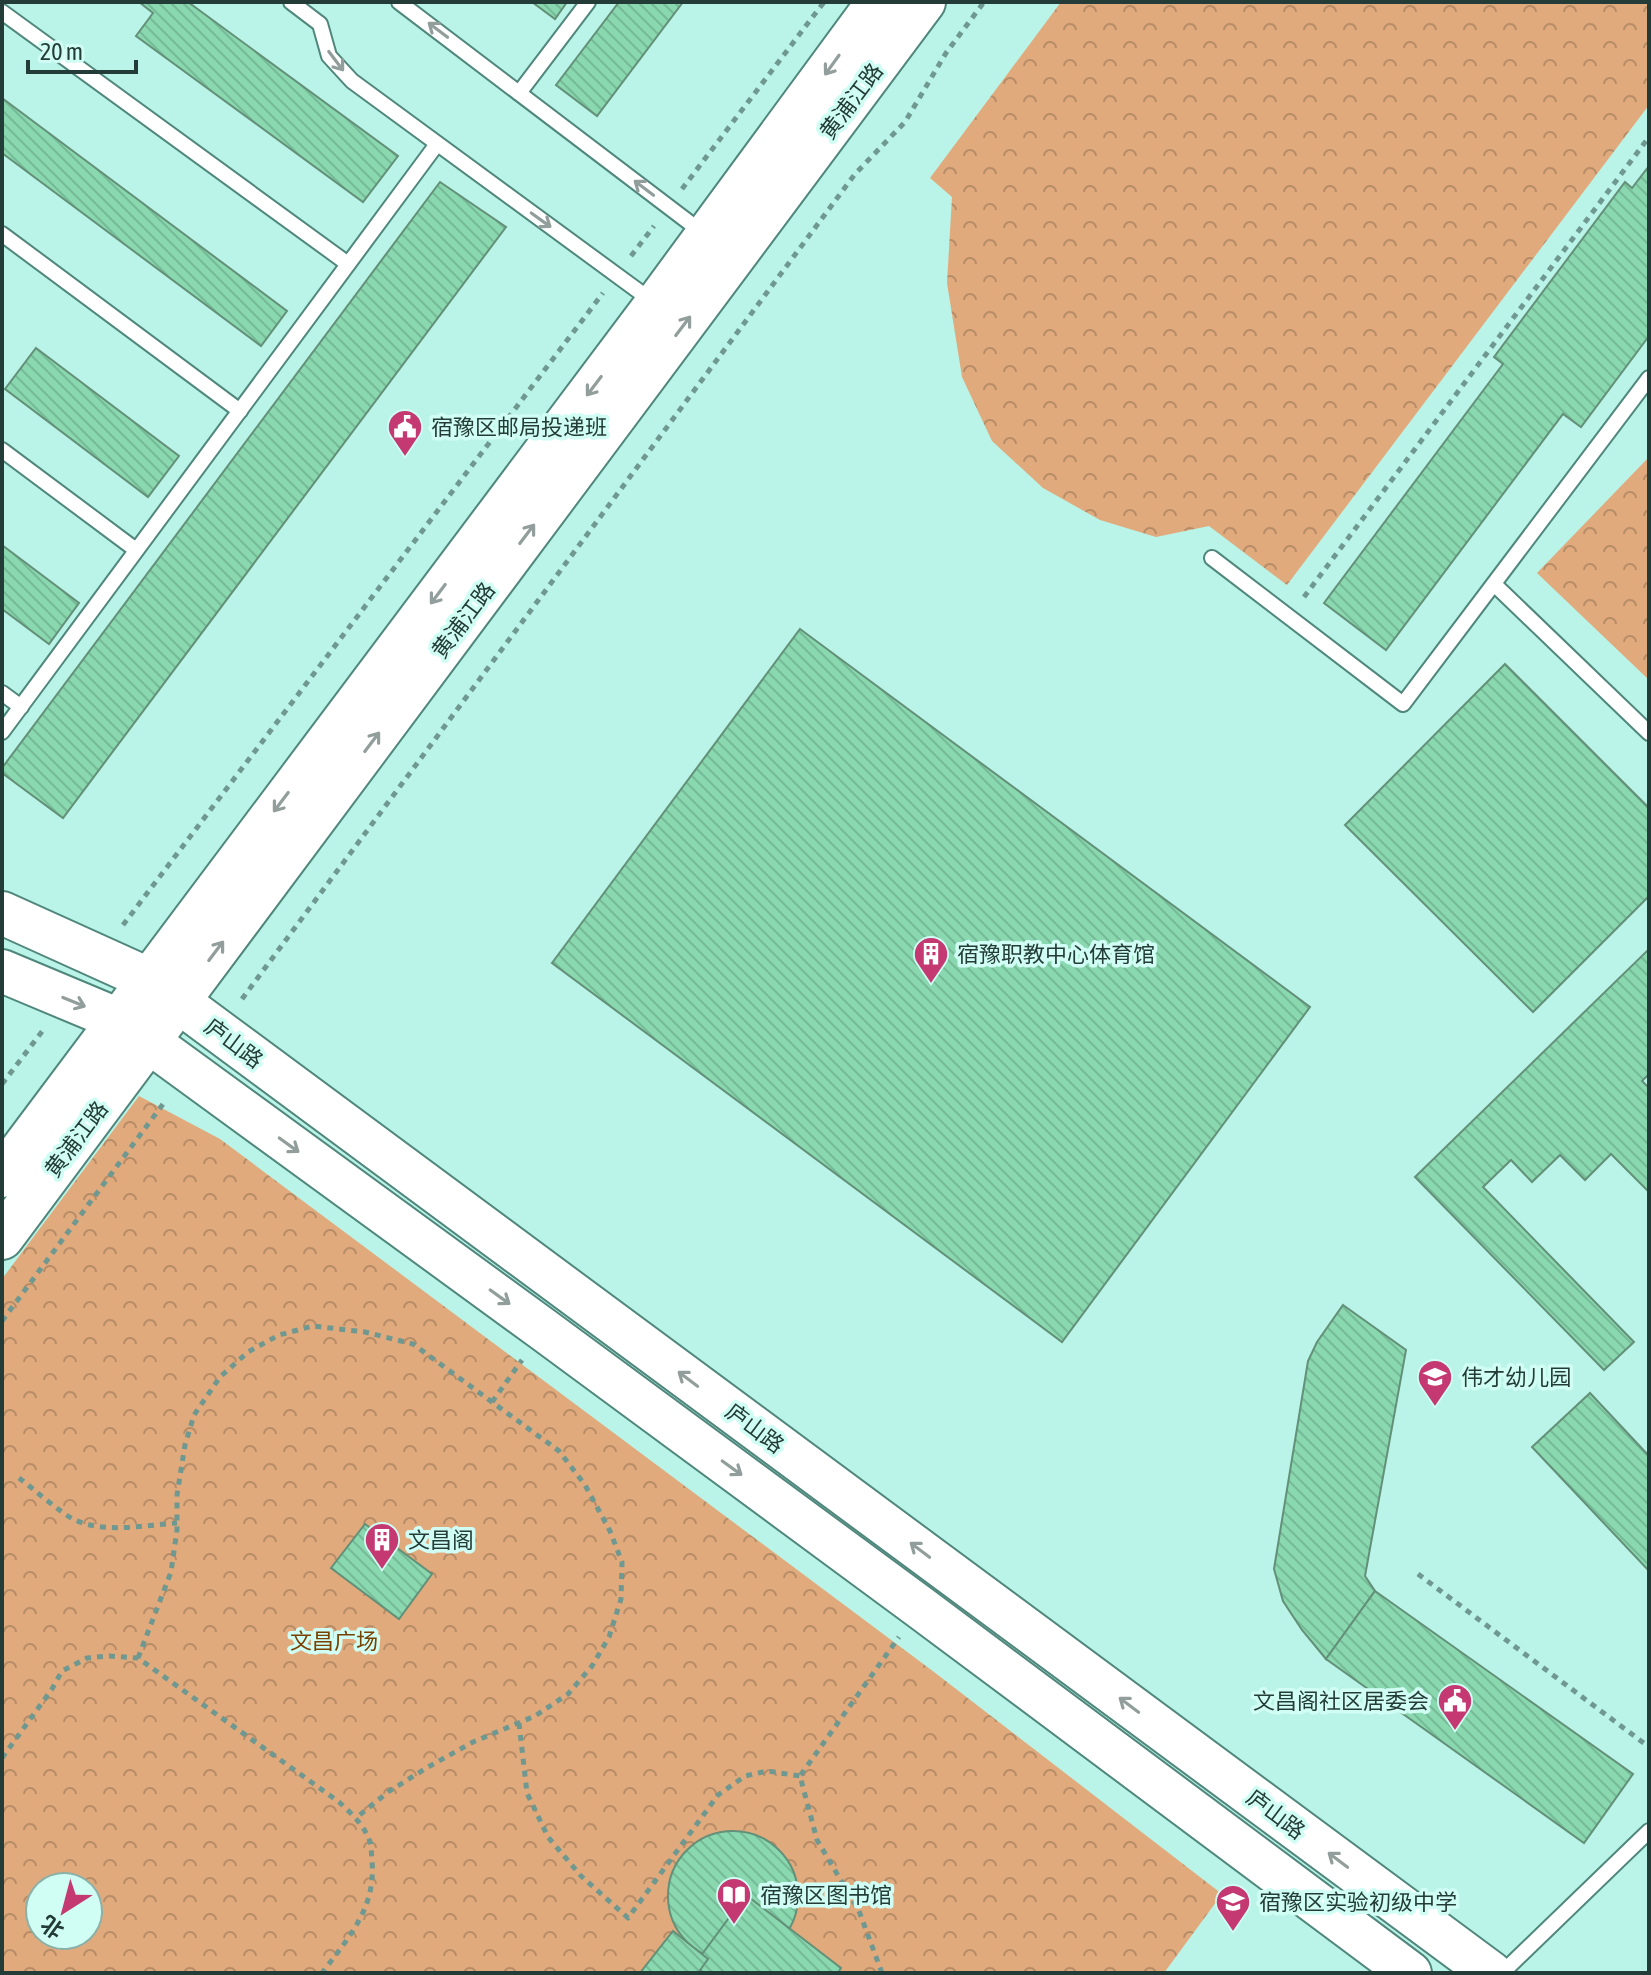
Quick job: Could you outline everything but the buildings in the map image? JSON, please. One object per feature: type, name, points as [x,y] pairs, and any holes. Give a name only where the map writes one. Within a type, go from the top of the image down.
[{"type":"street","name":"黄浦江路","points":[[2,1238],[163,990],[656,304],[878,2]]},
{"type":"street","name":"黄浦江路","points":[[163,990],[924,2]]},
{"type":"street","name":"庐山路","points":[[2,913],[99,956],[163,990],[1491,1973]]},
{"type":"street","name":"庐山路","points":[[2,971],[134,1031],[921,1608],[1410,1973]]},
{"type":"street","name":"黄浦江路","points":[[2,1176],[134,1031]]},
{"type":"lane","points":[[291,2],[320,24],[329,56],[352,81],[656,304]]},
{"type":"lane","points":[[399,2],[706,235]]},
{"type":"lane","points":[[519,93],[588,2]]},
{"type":"lane","points":[[2,12],[348,264]]},
{"type":"lane","points":[[2,732],[437,144]]},
{"type":"lane","points":[[2,234],[240,411]]},
{"type":"lane","points":[[1212,558],[1403,704],[1649,378]]},
{"type":"lane","points":[[2,450],[136,550]]},
{"type":"lane","points":[[1494,584],[1649,733]]},
{"type":"lane","points":[[2,693],[21,707]]},
{"type":"lane","points":[[1502,1973],[1649,1831]]},
{"type":"path","points":[[99,956],[824,2]]},
{"type":"path","points":[[218,1031],[855,174],[905,122],[946,53],[984,2]]},
{"type":"path","points":[[1289,617],[1649,137]]},
{"type":"path","points":[[2,1084],[66,999]]},
{"type":"path","points":[[2,1321],[188,1071]]},
{"type":"path","points":[[138,1658],[171,1572],[177,1495],[185,1445],[194,1415],[220,1377],[248,1352],[279,1335],[313,1326],[365,1332],[413,1344],[559,1451],[585,1485],[610,1531],[622,1562],[621,1599],[609,1637],[592,1666],[568,1694],[535,1716],[473,1742],[428,1767],[388,1792],[356,1818]]},
{"type":"path","points":[[492,1402],[544,1330]]},
{"type":"path","points":[[19,1478],[74,1520],[95,1526],[113,1528],[177,1523]]},
{"type":"path","points":[[1418,1574],[1649,1747]]},
{"type":"path","points":[[800,1776],[921,1608]]},
{"type":"path","points":[[2,1758],[62,1671],[87,1658],[138,1658],[339,1802],[356,1818],[370,1842],[373,1872],[369,1900],[358,1924],[322,1973]]},
{"type":"path","points":[[519,1723],[527,1793],[548,1837],[581,1876],[628,1918],[718,1795],[745,1776],[767,1771],[800,1776]]},
{"type":"path","points":[[800,1776],[817,1840],[859,1911],[882,1973]]},
{"type":"green space","points":[[1061,2],[1649,2],[1649,105],[1287,585],[1209,526],[1156,537],[1100,520],[1043,488],[992,441],[962,377],[947,283],[952,197],[930,178]]},
{"type":"green space","points":[[1649,457],[1649,680],[1537,573]]},
{"type":"green space","name":"文昌广场","points":[[139,1096],[220,1139],[934,1672],[1222,1894],[1164,1973],[2,1973],[2,1279]]},
{"type":"place","name":"宿豫区邮局投递班","points":[[405,458]]},
{"type":"place","name":"宿豫职教中心体育馆","points":[[931,985]]},
{"type":"place","name":"伟才幼儿园","points":[[1435,1408]]},
{"type":"place","name":"文昌阁","points":[[382,1571]]},
{"type":"place","name":"文昌阁社区居委会","points":[[1455,1732]]},
{"type":"place","name":"宿豫区图书馆","points":[[734,1926]]},
{"type":"place","name":"宿豫区实验初级中学","points":[[1233,1933]]}]
